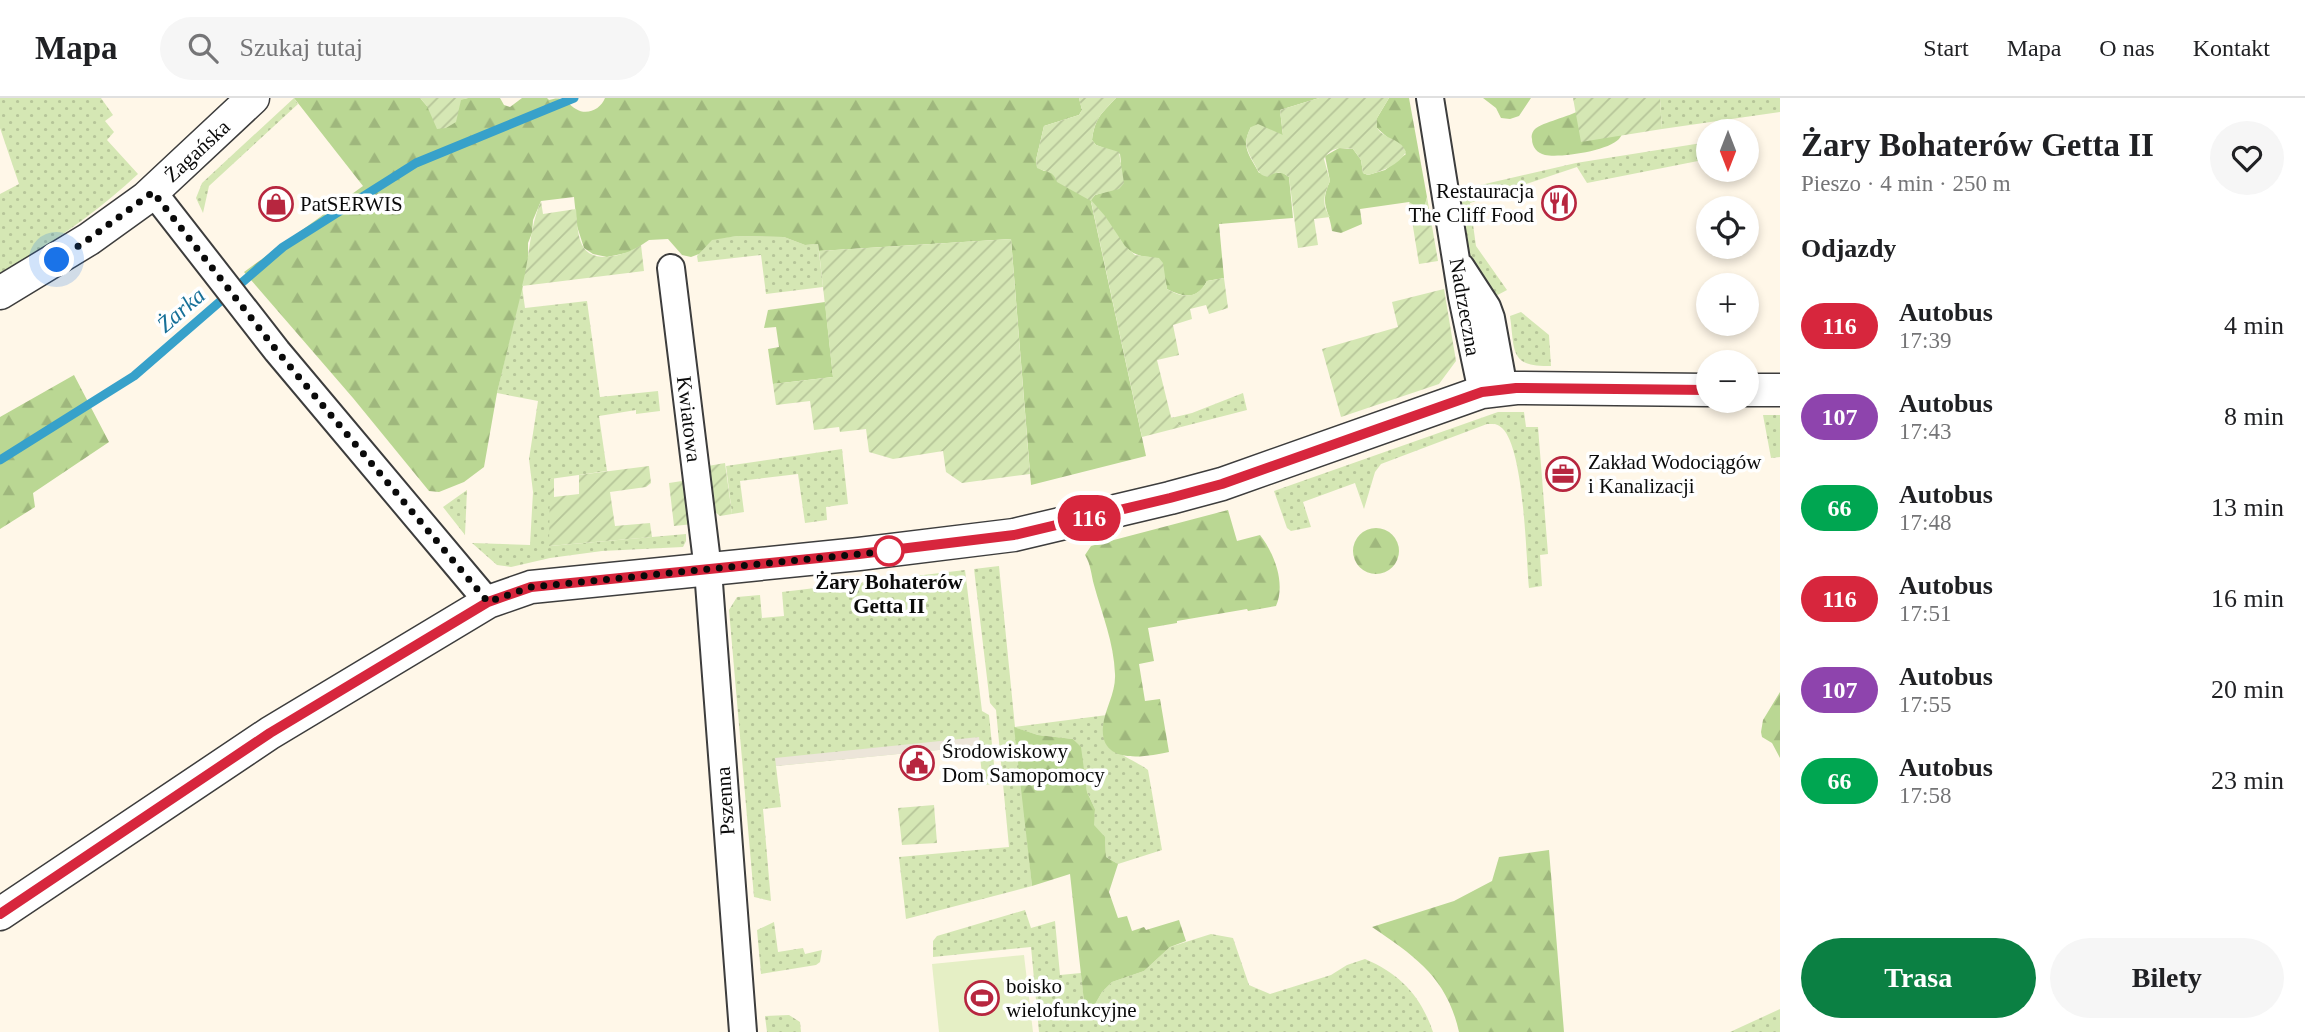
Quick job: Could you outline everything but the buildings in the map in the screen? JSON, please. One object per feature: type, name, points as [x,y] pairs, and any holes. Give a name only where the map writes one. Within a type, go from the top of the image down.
[{"type":"street","name":"Żagańska","points":[[0,293],[89,239],[153,192],[253,98]]},
{"type":"street","name":"Nadrzeczna","points":[[1430,98],[1470,341],[1493,390]]},
{"type":"street","points":[[153,192],[240,304],[488,602]]},
{"type":"street","name":"Kwiatowa","points":[[671,268],[708,570]]},
{"type":"street","points":[[0,914],[270,733],[488,602],[531,587],[954,544],[1014,535],[1170,498],[1260,472],[1493,390],[1696,390]]},
{"type":"street","points":[[1759,390],[1780,390]]},
{"type":"street","name":"Pszenna","points":[[708,570],[743,1032]]},
{"type":"green space","points":[[0,98],[101,98],[113,115],[105,121],[114,132],[107,140],[138,174],[72,228],[0,274],[0,194],[19,184],[0,128]]},
{"type":"green space","points":[[294,98],[298,104],[209,186],[203,213],[196,198],[202,183]]},
{"type":"green space","points":[[294,98],[420,98],[427,106],[468,98],[500,98],[504,105],[510,107],[522,98],[547,98],[563,100],[585,112],[597,108],[605,98],[1079,98],[1082,110],[1079,115],[1044,126],[1036,160],[1037,167],[1050,171],[1091,200],[1095,195],[1105,192],[1121,162],[1120,154],[1096,145],[1092,140],[1100,117],[1116,98],[1319,98],[1280,110],[1283,136],[1251,127],[1246,141],[1259,173],[1283,173],[1289,177],[1293,218],[1219,224],[1224,278],[1207,281],[1195,294],[1190,296],[1167,289],[1165,279],[1151,257],[1140,256],[1123,245],[1091,202],[1146,456],[1031,485],[1011,239],[819,251],[818,244],[805,245],[784,237],[737,236],[712,240],[699,254],[691,257],[682,255],[668,239],[649,240],[631,252],[607,257],[593,254],[584,248],[577,226],[574,197],[541,201],[533,220],[528,243],[528,265],[497,393],[484,467],[464,482],[439,492],[429,491],[244,272],[363,186]]},
{"type":"green space","points":[[420,98],[468,98],[461,100],[456,122],[446,128],[437,129],[427,106]]},
{"type":"green space","points":[[1079,98],[1116,98],[1100,117],[1092,140],[1096,145],[1119,152],[1124,183],[1119,189],[1095,195],[1091,200],[1125,246],[1135,255],[1159,258],[1163,263],[1167,289],[1184,296],[1199,291],[1207,281],[1224,278],[1228,308],[1209,314],[1206,305],[1190,309],[1192,319],[1173,325],[1179,355],[1157,360],[1171,417],[1181,427],[1142,437],[1091,201],[1057,182],[1052,174],[1037,168],[1036,160],[1044,126],[1079,115],[1082,110]]},
{"type":"green space","points":[[1319,98],[1389,98],[1377,118],[1377,128],[1404,147],[1406,152],[1395,164],[1368,175],[1363,173],[1361,160],[1353,149],[1341,148],[1330,152],[1324,159],[1330,181],[1324,204],[1330,217],[1314,219],[1318,245],[1298,248],[1289,177],[1279,173],[1268,177],[1260,173],[1246,142],[1251,127],[1258,124],[1283,135],[1280,110]]},
{"type":"green space","points":[[1389,98],[1409,98],[1427,197],[1425,205],[1421,208],[1409,202],[1360,209],[1362,224],[1341,233],[1332,231],[1325,201],[1330,181],[1325,156],[1339,148],[1353,149],[1361,160],[1363,173],[1368,175],[1385,170],[1406,154],[1377,128],[1377,118]]},
{"type":"green space","points":[[1483,98],[1531,98],[1519,116],[1510,119],[1501,118],[1496,108]]},
{"type":"green space","points":[[1573,98],[1660,98],[1662,129],[1581,142]]},
{"type":"green space","points":[[1660,98],[1780,98],[1780,112],[1731,119],[1696,119],[1696,124],[1662,129]]},
{"type":"green space","points":[[1580,110],[1624,129],[1620,138],[1605,147],[1572,154],[1552,156],[1536,149],[1532,137],[1535,129]]},
{"type":"green space","points":[[1696,144],[1696,161],[1587,183],[1577,167],[1470,203],[1476,246],[1507,290],[1492,298],[1467,255],[1459,190],[1576,163]]},
{"type":"green space","points":[[1427,197],[1438,261],[1419,264],[1409,202],[1421,208]]},
{"type":"green space","points":[[541,201],[543,214],[576,209],[580,240],[589,253],[612,256],[641,245],[644,271],[522,286],[534,222]]},
{"type":"green space","points":[[737,236],[784,237],[805,245],[818,244],[823,287],[766,294],[761,255],[698,262],[697,256],[712,239]]},
{"type":"green space","points":[[1011,239],[1030,474],[962,483],[946,472],[943,451],[893,459],[869,452],[866,429],[840,432],[839,427],[814,430],[810,401],[776,405],[773,384],[833,377],[819,251]]},
{"type":"green space","points":[[522,286],[525,308],[587,301],[600,397],[658,391],[660,411],[636,414],[636,410],[599,416],[607,471],[550,479],[550,546],[686,534],[683,547],[602,551],[550,558],[511,567],[497,565],[472,543],[530,545],[533,492],[529,459],[538,401],[497,393]]},
{"type":"green space","points":[[1444,289],[1456,361],[1439,384],[1341,417],[1322,349],[1398,327],[1392,302]]},
{"type":"green space","points":[[825,302],[833,377],[773,384],[768,349],[779,347],[776,327],[764,328],[768,310]]},
{"type":"green space","points":[[1521,312],[1549,335],[1551,366],[1528,364],[1517,354],[1510,316]]},
{"type":"green space","points":[[74,375],[109,442],[33,493],[35,507],[0,529],[0,417]]},
{"type":"green space","points":[[1243,393],[1247,410],[1181,427],[1171,418],[1192,413]]},
{"type":"green space","points":[[1498,412],[1524,412],[1526,427],[1538,427],[1548,554],[1540,555],[1542,586],[1529,588],[1523,504],[1515,457],[1509,439],[1502,428],[1495,424],[1487,424],[1381,464],[1375,472],[1364,509],[1355,483],[1303,502],[1311,527],[1291,531],[1287,528],[1274,491]]},
{"type":"green space","points":[[1763,415],[1780,415],[1780,457],[1771,458]]},
{"type":"green space","points":[[842,449],[848,504],[826,507],[827,520],[805,523],[798,474],[740,481],[744,512],[732,514],[726,466]]},
{"type":"green space","points":[[725,463],[732,514],[720,516],[714,511],[708,466]]},
{"type":"green space","points":[[649,466],[651,483],[646,487],[610,492],[615,526],[650,523],[652,537],[549,546],[550,479],[554,478],[554,497],[579,494],[579,475]]},
{"type":"green space","points":[[682,481],[688,485],[693,524],[674,526],[669,483]]},
{"type":"green space","points":[[467,490],[465,535],[443,507]]},
{"type":"green space","points":[[1228,510],[1237,541],[1260,535],[1270,550],[1279,578],[1276,606],[1148,628],[1154,661],[1139,664],[1145,701],[1160,699],[1169,752],[1137,757],[1116,753],[1108,748],[1103,726],[1115,681],[1114,662],[1085,555],[1091,546]]},
{"type":"green space","points":[[1376,528],[1392,535],[1399,551],[1392,567],[1376,574],[1360,567],[1353,551],[1360,535]]},
{"type":"green space","points":[[999,566],[1015,727],[1107,715],[1104,727],[1109,743],[1115,750],[1148,770],[1162,850],[1118,864],[1106,857],[1105,838],[1093,825],[1095,809],[1087,792],[1080,747],[1073,739],[1038,735],[1016,728],[1032,886],[906,919],[899,857],[1009,847],[996,710],[990,703],[974,569]]},
{"type":"green space","points":[[965,570],[982,711],[989,715],[996,784],[983,785],[979,746],[776,766],[781,807],[763,809],[771,901],[754,897],[729,610],[737,597],[760,595],[762,618],[784,616],[782,592]]},
{"type":"green space","points":[[1780,692],[1780,758],[1772,743],[1762,737],[1761,732],[1763,720]]},
{"type":"green space","points":[[1014,727],[1038,735],[1073,739],[1081,747],[1087,792],[1095,809],[1094,825],[1105,837],[1106,857],[1118,864],[1109,892],[1118,918],[1127,916],[1132,931],[1144,927],[1146,930],[1179,920],[1186,941],[1170,947],[1144,971],[1112,982],[1102,992],[1086,1020],[1070,874],[1032,886]]},
{"type":"green space","points":[[934,805],[937,843],[902,845],[898,808]]},
{"type":"green space","points":[[1549,850],[1564,1032],[1459,1032],[1447,997],[1428,970],[1372,927],[1454,901],[1492,881],[1499,857]]},
{"type":"green space","points":[[1025,910],[1031,928],[1055,921],[1060,975],[1081,973],[1086,1020],[1102,992],[1112,982],[1144,971],[1170,947],[1211,934],[1233,938],[1249,985],[1270,994],[1331,975],[1347,965],[1365,959],[1389,972],[1408,988],[1422,1008],[1433,1032],[1039,1032],[1031,947],[933,957],[933,941],[937,936]]},
{"type":"green space","points":[[774,922],[778,952],[803,948],[805,954],[822,950],[820,962],[816,965],[761,974],[757,930]]},
{"type":"green space","name":"boisko wielofunkcyjne","points":[[1024,955],[1033,1032],[939,1032],[932,964]]},
{"type":"green space","points":[[1780,1009],[1780,1032],[1730,1032]]},
{"type":"green space","points":[[789,1015],[800,1022],[801,1032],[767,1032],[765,1016]]},
{"type":"shaded area","points":[[979,737],[980,746],[776,766],[775,758]]},
{"type":"waterway","name":"Żarka","points":[[0,460],[134,376],[283,247],[416,163],[574,98]]},
{"type":"bus line","name":"116","points":[[0,914],[270,733],[488,602],[507,594],[531,587],[954,544],[1014,535],[1222,484],[1482,392],[1516,388],[1696,390]]},
{"type":"place","name":"Restauracja The Cliff Food","points":[[1559,203]]},
{"type":"place","name":"PatSERWIS","points":[[276,204]]},
{"type":"place","name":"Zakład Wodociągów i Kanalizacji","points":[[1563,474]]},
{"type":"place","name":"Żary Bohaterów Getta II","points":[[889,551]]},
{"type":"place","name":"Środowiskowy Dom Samopomocy","points":[[917,763]]},
{"type":"place","name":"boisko wielofunkcyjne","points":[[982,998]]},
{"type":"route","points":[[57,260],[153,192],[277,351],[488,602],[531,587],[889,551]]}]
